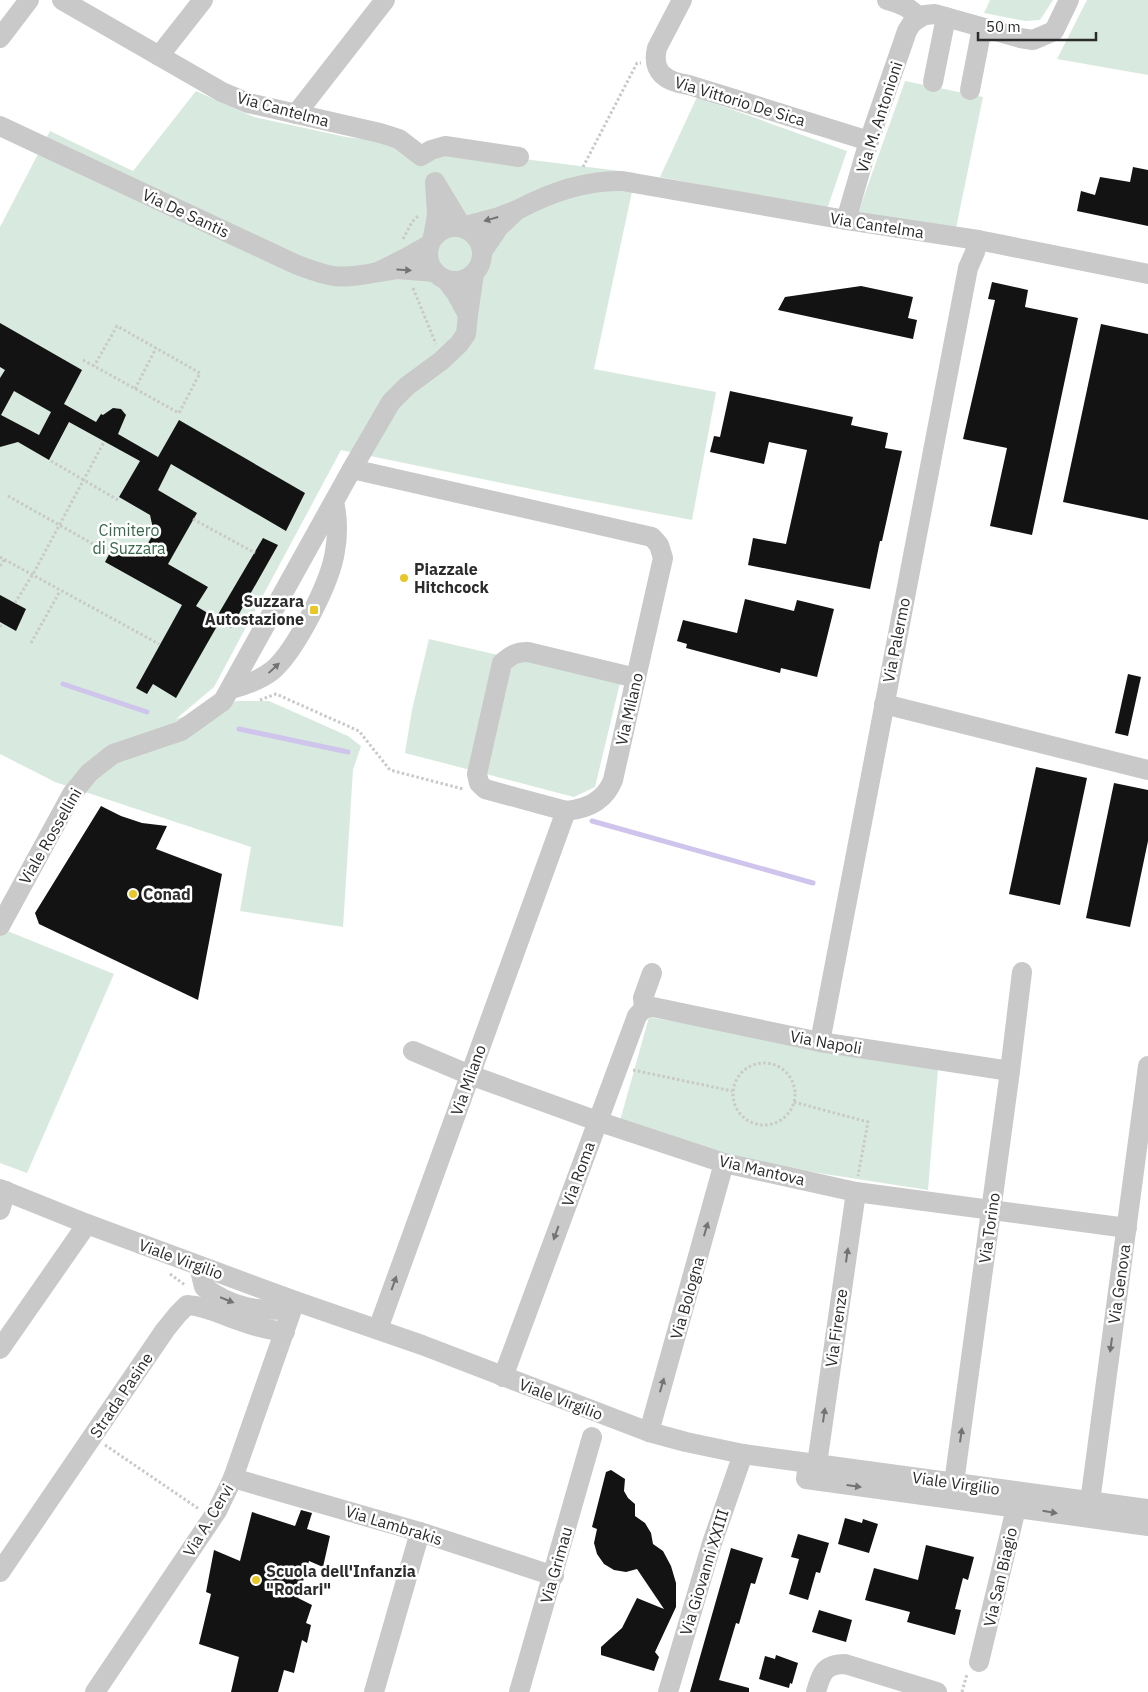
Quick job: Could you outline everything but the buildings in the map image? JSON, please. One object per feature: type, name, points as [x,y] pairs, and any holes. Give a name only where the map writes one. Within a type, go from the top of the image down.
[{"type":"street","points":[[0,38],[29,0]]},
{"type":"street","name":"Via Cantelma","points":[[62,0],[222,92],[248,103],[380,133],[399,140],[421,156]]},
{"type":"street","points":[[160,56],[203,0]]},
{"type":"street","points":[[296,114],[385,0]]},
{"type":"street","name":"Via Vittorio De Sica","points":[[682,0],[657,48],[655,64],[664,76],[678,83],[869,140]]},
{"type":"street","points":[[887,0],[904,5],[914,11],[919,18],[935,14],[1033,40],[1054,31],[1069,0]]},
{"type":"street","points":[[933,82],[946,17]]},
{"type":"street","name":"Via M. Antonioni","points":[[846,220],[869,140],[907,31],[912,23],[919,18]]},
{"type":"street","points":[[970,90],[982,28]]},
{"type":"street","name":"Via De Santis","points":[[0,126],[295,264],[335,277],[351,277],[404,265],[431,241]]},
{"type":"street","points":[[404,265],[455,281],[464,280],[474,273],[482,261],[482,252],[476,236],[462,227],[421,156],[431,150],[445,146],[519,157]]},
{"type":"street","name":"Via Cantelma","points":[[462,227],[496,218],[568,189],[605,180],[622,181],[846,220],[978,240],[1148,274]]},
{"type":"street","points":[[435,182],[437,204],[436,228],[427,254],[429,262],[456,293],[468,315]]},
{"type":"street","points":[[482,252],[490,237],[517,210]]},
{"type":"street","points":[[431,241],[446,228],[462,227]]},
{"type":"street","name":"Via Palermo","points":[[820,1042],[968,268],[978,240]]},
{"type":"street","points":[[352,469],[391,402],[407,386],[441,361],[459,344],[466,334],[474,273]]},
{"type":"street","name":"Viale Rossellini","points":[[0,926],[72,794],[89,773],[113,754],[181,731],[223,701],[352,469]]},
{"type":"street","name":"Via Milano","points":[[352,469],[652,537],[659,545],[663,558],[614,780],[605,795],[590,806],[566,811],[378,1329]]},
{"type":"street","points":[[231,689],[254,682],[273,670],[290,651],[327,580],[335,553],[338,521],[334,502]]},
{"type":"street","points":[[566,811],[485,789],[478,781],[477,774],[502,662],[510,655],[528,652],[636,678]]},
{"type":"street","points":[[884,704],[1148,770]]},
{"type":"street","name":"Via Torino","points":[[954,1483],[992,1209],[1022,972]]},
{"type":"street","name":"Via Roma","points":[[503,1377],[636,1016],[644,1008],[643,998],[652,973]]},
{"type":"street","name":"Via Napoli","points":[[644,1008],[653,1007],[820,1042],[1010,1071]]},
{"type":"street","name":"Via Mantova","points":[[413,1051],[470,1075],[597,1121],[724,1163],[856,1192],[1127,1228]]},
{"type":"street","name":"Via Genova","points":[[1090,1502],[1148,1066]]},
{"type":"street","name":"Via Bologna","points":[[649,1432],[724,1163]]},
{"type":"street","points":[[0,1210],[3,1190]]},
{"type":"street","name":"Viale Virgilio","points":[[3,1190],[294,1305],[378,1329],[649,1432],[686,1442],[810,1468],[954,1483],[1018,1500],[1090,1502],[1148,1509]]},
{"type":"street","name":"Via Firenze","points":[[810,1468],[856,1192]]},
{"type":"street","points":[[0,1349],[87,1224]]},
{"type":"street","name":"Strada Pasine","points":[[0,1572],[178,1314],[187,1305],[200,1306],[245,1323],[285,1332]]},
{"type":"street","name":"Via A. Cervi","points":[[94,1692],[217,1511],[233,1478],[294,1305]]},
{"type":"street","name":"Via Grimau","points":[[519,1692],[554,1576],[592,1437]]},
{"type":"street","name":"Via Giovanni XXIII","points":[[668,1692],[712,1543],[743,1454]]},
{"type":"street","points":[[810,1468],[1018,1500],[1027,1508],[1084,1518],[1148,1526]]},
{"type":"street","name":"Via Lambrakis","points":[[233,1478],[420,1532],[554,1576]]},
{"type":"street","name":"Via San Biagio","points":[[979,1662],[1018,1500]]},
{"type":"street","points":[[374,1692],[420,1532]]},
{"type":"street","points":[[816,1692],[822,1673],[827,1668],[840,1664],[936,1692]]},
{"type":"path","points":[[581,170],[637,63],[655,64]]},
{"type":"path","points":[[435,348],[436,344],[400,251],[401,242],[412,222],[422,212],[437,204]]},
{"type":"path","points":[[83,360],[179,413],[200,373],[117,326],[94,366]]},
{"type":"path","points":[[135,389],[156,348]]},
{"type":"path","points":[[15,603],[60,526],[104,442]]},
{"type":"path","points":[[51,461],[118,500]]},
{"type":"path","points":[[8,496],[109,553]]},
{"type":"path","points":[[193,519],[255,553]]},
{"type":"path","points":[[0,566],[2,558],[159,644]]},
{"type":"path","points":[[31,643],[60,591]]},
{"type":"path","points":[[256,701],[276,694],[359,730],[390,770],[463,789],[469,789],[478,781]]},
{"type":"path","points":[[759,1063],[770,1063],[779,1066],[793,1082],[794,1102],[790,1112],[774,1124],[753,1124],[737,1110],[733,1101],[732,1090],[735,1081],[745,1069],[759,1063]]},
{"type":"path","points":[[618,1067],[732,1090]]},
{"type":"path","points":[[794,1102],[868,1122],[856,1192]]},
{"type":"path","points":[[93,1436],[200,1510],[217,1511]]},
{"type":"green space","points":[[990,0],[1053,0],[1040,20],[1025,21],[984,13]]},
{"type":"green space","points":[[1087,0],[1148,0],[1148,75],[1057,59]]},
{"type":"green space","points":[[905,81],[983,97],[955,233],[858,213]]},
{"type":"green space","name":"Cimitero di Suzzara","points":[[196,91],[254,117],[346,137],[636,173],[594,369],[716,392],[692,520],[341,450],[214,687],[176,719],[237,701],[269,701],[348,736],[361,746],[353,770],[343,927],[240,911],[251,847],[55,782],[0,754],[0,227],[50,131],[133,171]]},
{"type":"green space","points":[[697,97],[847,151],[827,209],[660,177]]},
{"type":"green space","points":[[429,639],[620,683],[595,787],[574,797],[405,753],[412,710]]},
{"type":"green space","points":[[0,928],[114,974],[27,1173],[0,1163]]},
{"type":"green space","points":[[649,1017],[938,1069],[928,1190],[728,1159],[618,1128]]},
{"type":"waterway","points":[[63,684],[147,712]]},
{"type":"waterway","points":[[239,729],[348,752]]},
{"type":"waterway","points":[[592,821],[813,883]]},
{"type":"place","name":"Piazzale Hitchcock","points":[[404,578]]},
{"type":"place","name":"Suzzara Autostazione","points":[[314,610]]},
{"type":"place","name":"Conad","points":[[133,894]]},
{"type":"place","name":"Scuola dell'Infanzia \"Rodari\"","points":[[256,1580]]}]
